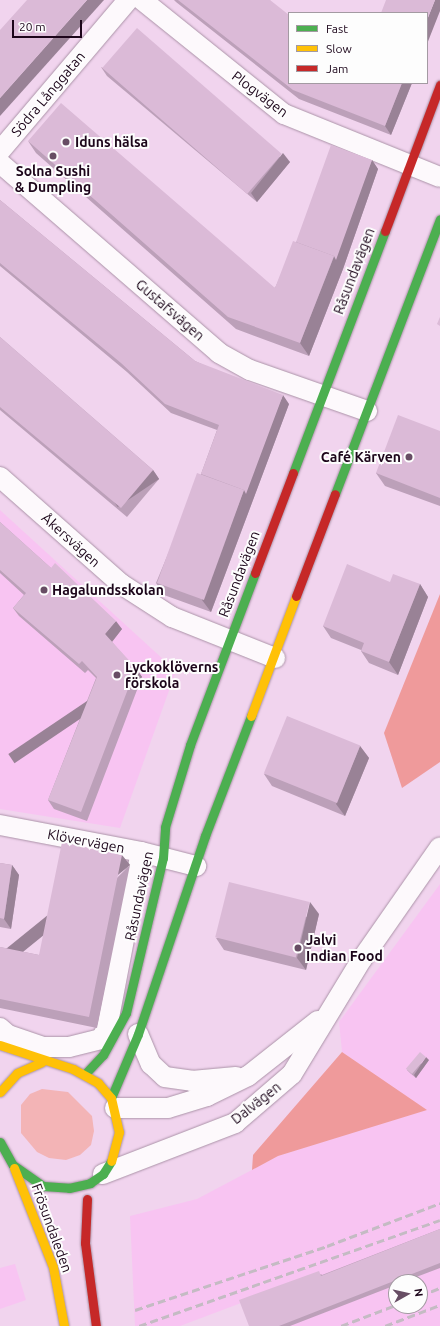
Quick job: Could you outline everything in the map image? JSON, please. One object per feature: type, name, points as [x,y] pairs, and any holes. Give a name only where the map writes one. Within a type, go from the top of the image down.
[{"type":"street","name":"Södra Långgatan","points":[[0,151],[128,0]]},
{"type":"street","name":"Plogvägen","points":[[142,0],[284,114],[440,177]]},
{"type":"street","name":"Råsundavägen","points":[[84,1074],[103,1055],[126,1013],[163,858],[165,827],[187,752],[440,85]]},
{"type":"street","name":"Gustafsvägen","points":[[0,163],[219,353],[250,370],[323,394],[367,411]]},
{"type":"street","points":[[0,1045],[42,1062],[84,1074],[113,1103],[196,866],[440,220]]},
{"type":"street","name":"Åkersvägen","points":[[0,477],[121,584],[172,617],[274,658]]},
{"type":"street","name":"Klövervägen","points":[[0,825],[141,852],[196,866]]},
{"type":"street","name":"Dalvägen","points":[[96,1178],[235,1123],[292,1074],[332,1009],[440,847]]},
{"type":"street","points":[[0,1028],[8,1035],[43,1046],[69,1047],[101,1039],[107,1028],[141,852]]},
{"type":"street","name":"Dalvägen","points":[[113,1103],[168,1108],[207,1096],[248,1076],[332,1009]]},
{"type":"street","points":[[138,1034],[151,1064],[165,1076],[192,1081],[248,1076]]},
{"type":"street","points":[[0,1092],[17,1073],[42,1062]]},
{"type":"street","name":"Frösundaleden","points":[[96,1326],[85,1243],[87,1199],[96,1178],[111,1161],[119,1132],[113,1103]]},
{"type":"street","points":[[0,1142],[13,1165],[27,1178],[43,1186],[69,1188],[96,1178]]},
{"type":"street","name":"Frösundaleden","points":[[13,1165],[53,1267],[64,1326]]},
{"type":"shaded area","name":"Hagalundsskolan","points":[[0,510],[176,671],[120,828],[0,809]]},
{"type":"shaded area","points":[[440,594],[440,762],[402,788],[384,733]]},
{"type":"shaded area","points":[[440,884],[440,1326],[250,1326],[241,1303],[180,1326],[135,1326],[130,1216],[197,1199],[278,1156],[426,1110],[342,1052],[339,1022]]},
{"type":"shaded area","points":[[342,1052],[427,1110],[278,1156],[252,1170],[253,1155]]},
{"type":"shaded area","points":[[42,1089],[68,1092],[92,1116],[94,1131],[91,1145],[80,1155],[66,1160],[49,1158],[37,1152],[21,1133],[21,1105],[30,1094]]},
{"type":"shaded area","points":[[15,1264],[26,1300],[0,1309],[0,1268]]},
{"type":"building","points":[[27,0],[87,0],[0,98],[0,30]]},
{"type":"building","points":[[178,0],[270,0],[288,14],[288,84],[402,84],[385,126],[293,90]]},
{"type":"building","points":[[386,0],[435,0],[428,18],[428,12],[381,12]]},
{"type":"building","points":[[137,28],[282,154],[247,194],[102,68]]},
{"type":"building","points":[[61,103],[275,288],[293,241],[334,256],[300,343],[228,317],[28,141]]},
{"type":"building","points":[[331,145],[372,160],[336,260],[334,256],[296,242]]},
{"type":"building","points":[[0,200],[195,361],[283,395],[246,494],[244,490],[201,474],[219,425],[165,404],[121,363],[0,263]]},
{"type":"building","points":[[440,317],[440,326],[437,324]]},
{"type":"building","points":[[0,337],[153,470],[121,508],[0,407]]},
{"type":"building","points":[[398,415],[440,431],[440,498],[376,473]]},
{"type":"building","points":[[197,473],[244,490],[204,600],[157,583]]},
{"type":"building","name":"Lyckoklöverns förskola","points":[[0,522],[51,568],[55,563],[116,621],[105,634],[136,668],[81,812],[48,800],[97,677],[82,661],[79,664],[13,608],[26,593],[0,570]]},
{"type":"building","points":[[347,564],[390,582],[393,574],[420,584],[389,662],[361,651],[364,643],[323,626]]},
{"type":"building","points":[[287,716],[360,746],[337,803],[264,773]]},
{"type":"building","points":[[62,842],[122,855],[89,1017],[0,999],[0,947],[39,955]]},
{"type":"building","points":[[0,863],[12,865],[4,919],[0,918]]},
{"type":"building","points":[[229,882],[310,902],[296,957],[215,937]]},
{"type":"building","points":[[420,1052],[426,1057],[412,1074],[406,1069]]},
{"type":"building","points":[[440,1229],[440,1263],[412,1274],[388,1274],[388,1283],[279,1326],[249,1326],[239,1300],[319,1271],[321,1276]]},
{"type":"railway","points":[[135,1310],[327,1246],[440,1203]]},
{"type":"railway","points":[[139,1326],[440,1220]]},
{"type":"railway","points":[[428,1293],[440,1288]]},
{"type":"railway","points":[[385,1326],[440,1305]]},
{"type":"railway","points":[[341,1326],[388,1308]]},
{"type":"traffic: fast","points":[[335,494],[440,219]]},
{"type":"traffic: fast","points":[[293,473],[385,231]]},
{"type":"traffic: fast","points":[[85,1074],[103,1055],[126,1013],[163,858],[165,827],[190,745],[255,573]]},
{"type":"traffic: fast","points":[[111,1098],[138,1034],[205,836],[251,716]]},
{"type":"traffic: fast","points":[[0,1142],[13,1165],[43,1186],[69,1188],[90,1183],[103,1174],[111,1161]]},
{"type":"traffic: slow","points":[[251,716],[296,596]]},
{"type":"traffic: slow","points":[[0,1045],[73,1069],[98,1083],[111,1098],[119,1132],[111,1161]]},
{"type":"traffic: slow","points":[[0,1092],[17,1073],[42,1062]]},
{"type":"traffic: slow","points":[[14,1168],[53,1267],[64,1326]]},
{"type":"traffic: jam","points":[[385,231],[440,85]]},
{"type":"traffic: jam","points":[[255,573],[293,473]]},
{"type":"traffic: jam","points":[[296,596],[335,494]]},
{"type":"traffic: jam","points":[[87,1199],[85,1243],[96,1326]]},
{"type":"place","name":"Iduns hälsa","points":[[66,142]]},
{"type":"place","name":"Solna Sushi & Dumpling","points":[[53,156]]},
{"type":"place","name":"Café Kärven","points":[[409,457]]},
{"type":"place","name":"Hagalundsskolan","points":[[44,590]]},
{"type":"place","name":"Lyckoklöverns förskola","points":[[117,675]]},
{"type":"place","name":"Jalvi Indian Food","points":[[298,948]]}]
